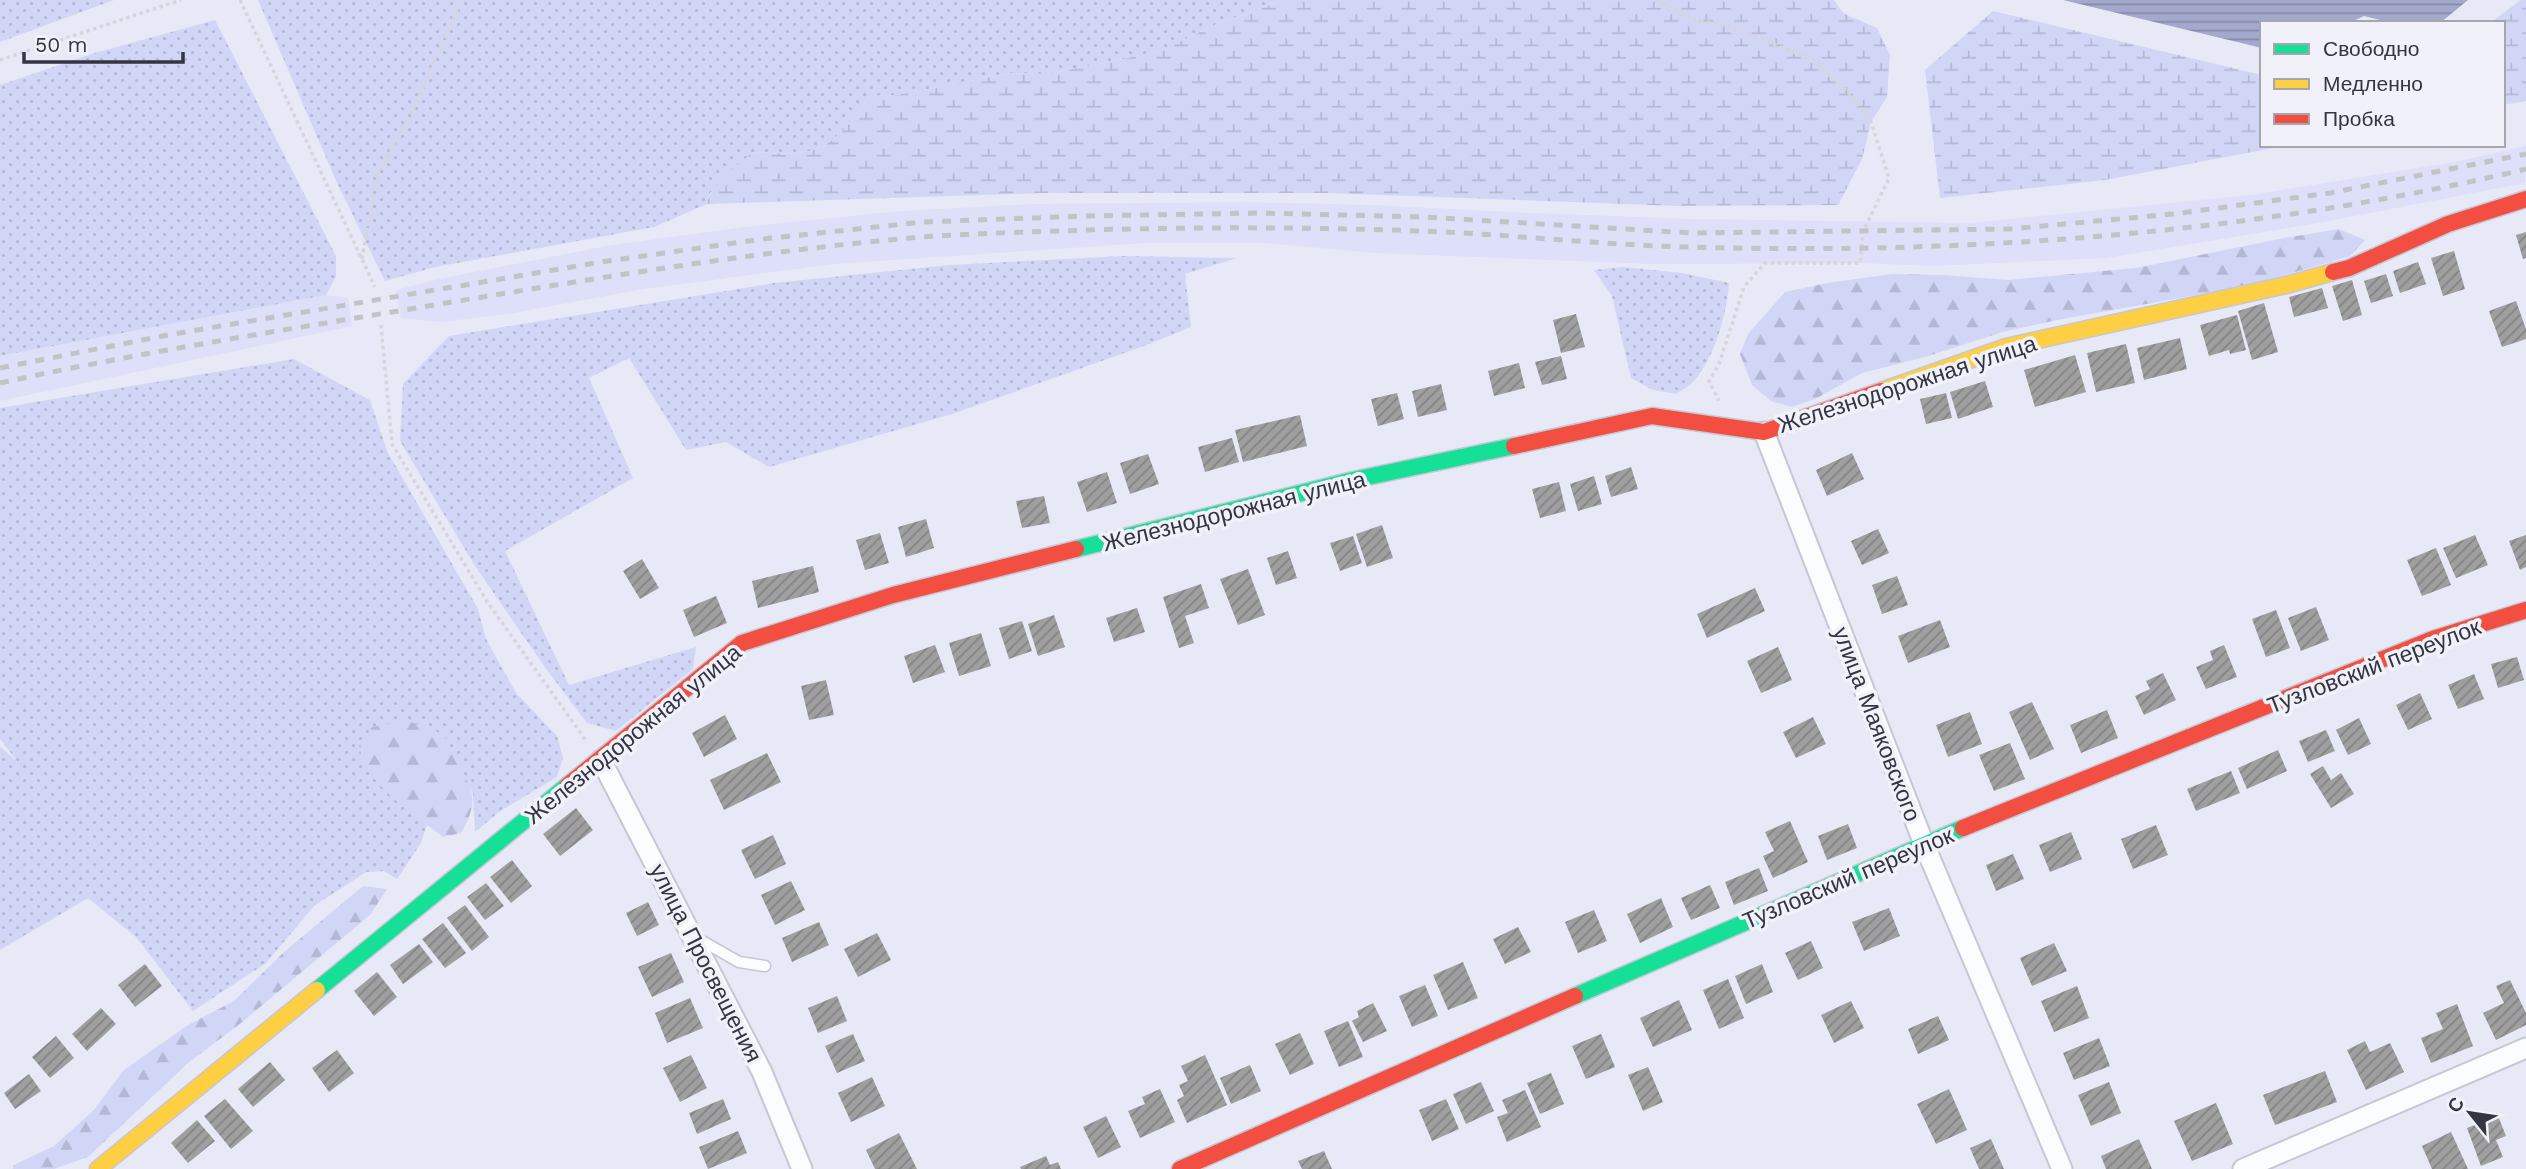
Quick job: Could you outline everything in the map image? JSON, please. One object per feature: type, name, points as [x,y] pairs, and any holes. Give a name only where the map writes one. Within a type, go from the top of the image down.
[{"type":"street","name":"Железнодорожная улица","points":[[99,1169],[742,643],[894,595],[1353,480],[1652,416],[1765,432],[2006,347],[2286,285],[2349,268],[2448,224],[2526,199]]},
{"type":"street","name":"улица Маяковского","points":[[1765,432],[1924,844],[2062,1169]]},
{"type":"street","name":"Тузловский переулок","points":[[1180,1169],[1924,844],[2433,639],[2526,610]]},
{"type":"street","name":"улица Просвещения","points":[[601,760],[762,1072],[802,1169]]},
{"type":"street","points":[[2243,1169],[2526,1048]]},
{"type":"lane","points":[[692,936],[739,962],[765,966]]},
{"type":"path","points":[[0,60],[181,0]]},
{"type":"path","points":[[240,0],[375,287]]},
{"type":"path","points":[[362,262],[377,176],[414,108],[459,6],[465,0]]},
{"type":"path","points":[[1656,0],[1695,20],[1726,26],[1812,60],[1853,98],[1871,122],[1889,178],[1878,206],[1863,232],[1860,263],[1765,263],[1744,288],[1719,364],[1709,381],[1723,411],[1726,426]]},
{"type":"path","points":[[381,325],[392,444],[488,603],[601,760]]},
{"type":"shaded area","points":[[2063,0],[2468,0],[2442,21],[2384,21],[2364,16],[2353,21],[2260,21],[2260,48]]},
{"type":"shaded area","points":[[2526,146],[2525,183],[2318,223],[2106,258],[1935,266],[1860,263],[1652,264],[1376,253],[1264,243],[1145,243],[834,264],[643,289],[514,313],[442,322],[401,318],[396,290],[612,245],[752,226],[901,211],[1032,204],[1246,202],[1692,219],[1970,223],[2251,195],[2450,163]]},
{"type":"shaded area","points":[[326,295],[348,298],[352,326],[0,401],[0,356]]},
{"type":"green space","points":[[0,0],[114,0],[0,42]]},
{"type":"green space","points":[[258,0],[1284,0],[1214,25],[1165,49],[1115,61],[1046,74],[1011,73],[897,95],[870,96],[843,130],[825,145],[799,153],[754,152],[710,193],[707,204],[654,227],[435,267],[385,281],[337,183]]},
{"type":"green space","points":[[1284,0],[1834,0],[1843,13],[1877,28],[1890,55],[1887,97],[1871,122],[1862,159],[1838,205],[1678,206],[1327,193],[1043,193],[707,204],[720,181],[754,152],[799,153],[817,149],[843,130],[870,96],[897,95],[1011,73],[1046,74],[1115,61],[1165,49],[1214,25]]},
{"type":"green space","points":[[2521,0],[2526,0],[2526,101],[2505,105],[2505,21],[2493,21]]},
{"type":"green space","points":[[1993,11],[2260,75],[2260,147],[2278,147],[2105,180],[1940,198],[1925,70]]},
{"type":"green space","points":[[215,20],[336,256],[336,277],[326,295],[0,356],[0,85],[95,53]]},
{"type":"green space","points":[[2339,229],[2365,240],[2350,256],[2247,286],[2003,332],[1925,357],[1862,373],[1815,399],[1791,407],[1771,401],[1752,385],[1740,354],[1748,334],[1785,292],[1827,283],[1892,274],[2008,280],[2136,268]]},
{"type":"green space","points":[[1123,256],[1237,258],[1185,274],[1191,327],[952,414],[769,467],[726,442],[686,450],[629,358],[589,378],[633,478],[505,551],[569,685],[696,647],[693,669],[616,731],[587,723],[544,666],[475,566],[400,441],[403,384],[449,336],[774,283],[950,265]]},
{"type":"green space","points":[[1623,267],[1682,273],[1729,283],[1723,321],[1708,360],[1692,383],[1676,394],[1653,390],[1631,378],[1612,296],[1594,270]]},
{"type":"green space","points":[[294,359],[370,400],[387,451],[478,609],[486,639],[516,693],[557,736],[563,758],[557,777],[499,812],[475,832],[473,794],[443,734],[416,815],[427,824],[421,843],[397,879],[384,871],[366,872],[314,906],[266,963],[193,1011],[137,938],[88,898],[0,950],[0,747],[17,761],[0,739],[0,408]]},
{"type":"green space","points":[[406,720],[443,734],[464,775],[471,791],[472,806],[461,833],[443,837],[393,798],[371,774],[364,761],[359,746],[372,727]]},
{"type":"green space","points":[[363,886],[387,889],[370,915],[241,1023],[188,1063],[88,1157],[54,1169],[13,1169],[14,1165],[54,1146],[94,1110],[124,1070],[188,1025],[234,1001],[284,952]]},
{"type":"building","points":[[2526,232],[2526,258],[2523,259],[2516,235]]},
{"type":"building","points":[[2454,251],[2465,289],[2443,296],[2431,258]]},
{"type":"building","points":[[2418,262],[2426,284],[2400,293],[2393,271]]},
{"type":"building","points":[[2386,274],[2393,296],[2371,303],[2364,281]]},
{"type":"building","points":[[2352,280],[2362,315],[2343,321],[2332,286]]},
{"type":"building","points":[[2322,288],[2328,308],[2294,317],[2289,297]]},
{"type":"building","points":[[2516,301],[2526,329],[2526,339],[2502,347],[2489,311]]},
{"type":"building","points":[[2264,303],[2278,352],[2252,360],[2238,311]]},
{"type":"building","points":[[1576,314],[1585,347],[1561,353],[1553,320]]},
{"type":"building","points":[[2237,315],[2246,350],[2230,354],[2229,350],[2209,356],[2200,325]]},
{"type":"building","points":[[2180,338],[2187,369],[2144,380],[2137,348]]},
{"type":"building","points":[[2126,344],[2135,383],[2096,392],[2087,353]]},
{"type":"building","points":[[2075,355],[2086,392],[2035,407],[2024,370]]},
{"type":"building","points":[[1561,356],[1567,379],[1542,385],[1535,362]]},
{"type":"building","points":[[1519,363],[1525,388],[1494,396],[1488,371]]},
{"type":"building","points":[[1985,381],[1993,407],[1958,419],[1950,392]]},
{"type":"building","points":[[1441,384],[1447,410],[1418,417],[1412,391]]},
{"type":"building","points":[[1397,393],[1404,419],[1378,426],[1371,399]]},
{"type":"building","points":[[1946,393],[1952,418],[1926,424],[1920,399]]},
{"type":"building","points":[[1300,415],[1307,446],[1243,462],[1235,430]]},
{"type":"building","points":[[1232,438],[1239,462],[1205,472],[1198,447]]},
{"type":"building","points":[[1852,453],[1864,479],[1827,496],[1816,470]]},
{"type":"building","points":[[1148,454],[1159,484],[1130,494],[1120,463]]},
{"type":"building","points":[[1631,467],[1638,489],[1611,497],[1605,476]]},
{"type":"building","points":[[1107,472],[1117,503],[1087,512],[1077,482]]},
{"type":"building","points":[[1594,476],[1602,504],[1578,511],[1570,484]]},
{"type":"building","points":[[1559,482],[1566,511],[1540,518],[1532,489]]},
{"type":"building","points":[[1044,496],[1050,523],[1022,528],[1016,501]]},
{"type":"building","points":[[926,519],[934,548],[906,557],[898,527]]},
{"type":"building","points":[[1382,525],[1393,558],[1367,567],[1356,534]]},
{"type":"building","points":[[1878,529],[1889,553],[1862,565],[1851,541]]},
{"type":"building","points":[[880,533],[889,563],[865,570],[856,540]]},
{"type":"building","points":[[2475,535],[2488,565],[2456,578],[2443,548]]},
{"type":"building","points":[[2526,535],[2526,567],[2520,570],[2509,541]]},
{"type":"building","points":[[1353,536],[1362,563],[1340,571],[1330,543]]},
{"type":"building","points":[[2436,548],[2451,585],[2422,596],[2407,560]]},
{"type":"building","points":[[1288,551],[1297,578],[1276,585],[1267,558]]},
{"type":"building","points":[[642,559],[659,588],[640,599],[623,571]]},
{"type":"building","points":[[813,566],[819,592],[758,608],[752,581]]},
{"type":"building","points":[[1248,569],[1265,615],[1238,625],[1220,579]]},
{"type":"building","points":[[1897,576],[1908,605],[1882,614],[1872,585]]},
{"type":"building","points":[[1201,584],[1209,608],[1185,616],[1194,643],[1179,648],[1163,597]]},
{"type":"building","points":[[1755,588],[1765,611],[1707,638],[1697,614]]},
{"type":"building","points":[[716,596],[727,623],[694,637],[683,610]]},
{"type":"building","points":[[2316,607],[2329,640],[2301,651],[2288,618]]},
{"type":"building","points":[[1137,608],[1145,632],[1114,642],[1106,618]]},
{"type":"building","points":[[2276,610],[2290,648],[2266,657],[2252,619]]},
{"type":"building","points":[[1054,615],[1065,647],[1038,656],[1028,624]]},
{"type":"building","points":[[1940,620],[1950,647],[1908,663],[1898,636]]},
{"type":"building","points":[[1022,621],[1032,651],[1009,659],[999,628]]},
{"type":"building","points":[[981,633],[991,666],[959,676],[949,643]]},
{"type":"building","points":[[935,645],[945,672],[913,683],[904,656]]},
{"type":"building","points":[[2224,645],[2237,677],[2206,689],[2196,667],[2213,660],[2210,651]]},
{"type":"building","points":[[1778,647],[1792,680],[1761,693],[1747,661]]},
{"type":"building","points":[[2517,657],[2524,680],[2498,688],[2491,664]]},
{"type":"building","points":[[2163,673],[2176,700],[2144,715],[2135,696],[2150,689],[2146,681]]},
{"type":"building","points":[[2474,674],[2484,699],[2458,709],[2448,685]]},
{"type":"building","points":[[826,680],[834,715],[809,720],[801,686]]},
{"type":"building","points":[[2420,693],[2432,719],[2408,730],[2396,705]]},
{"type":"building","points":[[2032,702],[2054,749],[2030,760],[2009,712]]},
{"type":"building","points":[[2107,710],[2118,738],[2081,753],[2070,725]]},
{"type":"building","points":[[1970,712],[1982,744],[1948,757],[1936,725]]},
{"type":"building","points":[[725,715],[737,739],[704,757],[692,733]]},
{"type":"building","points":[[1813,717],[1826,744],[1796,758],[1783,732]]},
{"type":"building","points":[[2359,718],[2371,744],[2348,755],[2336,730]]},
{"type":"building","points":[[2326,730],[2335,751],[2308,762],[2299,741]]},
{"type":"building","points":[[2010,743],[2025,779],[1994,791],[1979,755]]},
{"type":"building","points":[[2278,750],[2287,771],[2247,789],[2238,768]]},
{"type":"building","points":[[767,753],[781,782],[724,810],[710,780]]},
{"type":"building","points":[[2323,766],[2331,780],[2341,773],[2354,794],[2331,808],[2310,774]]},
{"type":"building","points":[[2231,771],[2240,793],[2196,811],[2187,789]]},
{"type":"building","points":[[576,808],[593,830],[560,856],[543,834]]},
{"type":"building","points":[[1790,821],[1808,862],[1773,878],[1763,856],[1774,851],[1765,832]]},
{"type":"building","points":[[1848,824],[1857,848],[1827,860],[1818,836]]},
{"type":"building","points":[[2156,825],[2168,855],[2133,869],[2121,839]]},
{"type":"building","points":[[2071,832],[2082,859],[2050,872],[2039,845]]},
{"type":"building","points":[[773,835],[786,864],[755,879],[741,850]]},
{"type":"building","points":[[2013,854],[2024,879],[1996,891],[1986,865]]},
{"type":"building","points":[[512,860],[532,886],[511,903],[490,877]]},
{"type":"building","points":[[1759,868],[1768,891],[1734,905],[1725,882]]},
{"type":"building","points":[[791,881],[805,910],[775,925],[761,895]]},
{"type":"building","points":[[486,883],[504,906],[485,920],[467,897]]},
{"type":"building","points":[[1710,885],[1720,908],[1691,920],[1681,898]]},
{"type":"building","points":[[1661,898],[1673,927],[1640,943],[1627,914]]},
{"type":"building","points":[[648,902],[659,925],[637,936],[626,913]]},
{"type":"building","points":[[465,905],[489,937],[472,951],[447,918]]},
{"type":"building","points":[[1889,908],[1900,936],[1864,951],[1852,922]]},
{"type":"building","points":[[1594,910],[1607,941],[1578,953],[1565,922]]},
{"type":"building","points":[[819,922],[829,945],[792,962],[782,938]]},
{"type":"building","points":[[443,923],[466,953],[445,968],[422,939]]},
{"type":"building","points":[[1518,927],[1531,952],[1505,964],[1493,939]]},
{"type":"building","points":[[877,933],[891,960],[858,977],[844,949]]},
{"type":"building","points":[[1811,941],[1823,968],[1798,980],[1785,953]]},
{"type":"building","points":[[2054,943],[2067,971],[2032,986],[2020,958]]},
{"type":"building","points":[[419,944],[433,962],[403,984],[390,965]]},
{"type":"building","points":[[671,953],[684,982],[652,997],[638,967]]},
{"type":"building","points":[[1463,962],[1478,998],[1448,1010],[1433,975]]},
{"type":"building","points":[[145,964],[162,986],[135,1007],[118,985]]},
{"type":"building","points":[[1762,964],[1773,992],[1746,1004],[1735,976]]},
{"type":"building","points":[[377,972],[397,997],[374,1016],[354,991]]},
{"type":"building","points":[[1728,979],[1744,1018],[1719,1029],[1703,990]]},
{"type":"building","points":[[2510,980],[2526,1013],[2526,1025],[2496,1040],[2483,1013],[2504,1003],[2496,986]]},
{"type":"building","points":[[1425,985],[1438,1016],[1412,1027],[1399,996]]},
{"type":"building","points":[[2077,986],[2089,1018],[2054,1032],[2041,1001]]},
{"type":"building","points":[[837,996],[847,1021],[818,1033],[808,1008]]},
{"type":"building","points":[[690,998],[703,1028],[667,1043],[655,1013]]},
{"type":"building","points":[[1679,1000],[1692,1030],[1653,1047],[1640,1018]]},
{"type":"building","points":[[1851,1001],[1864,1028],[1834,1043],[1821,1015]]},
{"type":"building","points":[[1373,1003],[1387,1031],[1363,1042],[1352,1021],[1359,1017],[1357,1011]]},
{"type":"building","points":[[2457,1004],[2473,1046],[2431,1063],[2421,1038],[2443,1029],[2436,1013]]},
{"type":"building","points":[[101,1008],[116,1024],[87,1051],[72,1034]]},
{"type":"building","points":[[1938,1016],[1949,1040],[1918,1054],[1908,1029]]},
{"type":"building","points":[[1348,1021],[1363,1057],[1339,1067],[1324,1031]]},
{"type":"building","points":[[1300,1033],[1314,1064],[1290,1075],[1275,1044]]},
{"type":"building","points":[[853,1034],[865,1061],[837,1073],[825,1046]]},
{"type":"building","points":[[1601,1034],[1615,1067],[1586,1079],[1572,1046]]},
{"type":"building","points":[[56,1036],[74,1058],[50,1078],[32,1057]]},
{"type":"building","points":[[2099,1038],[2110,1066],[2074,1080],[2063,1053]]},
{"type":"building","points":[[2365,1041],[2370,1052],[2390,1043],[2404,1072],[2366,1090],[2347,1050]]},
{"type":"building","points":[[337,1050],[354,1073],[329,1092],[312,1068]]},
{"type":"building","points":[[691,1055],[707,1088],[680,1102],[663,1068]]},
{"type":"building","points":[[1205,1055],[1227,1105],[1187,1123],[1177,1100],[1184,1096],[1179,1085],[1188,1081],[1181,1066]]},
{"type":"building","points":[[270,1062],[285,1080],[253,1107],[238,1089]]},
{"type":"building","points":[[1250,1065],[1261,1091],[1231,1104],[1220,1078]]},
{"type":"building","points":[[1648,1067],[1663,1102],[1643,1111],[1628,1075]]},
{"type":"building","points":[[2325,1071],[2337,1102],[2275,1125],[2263,1095]]},
{"type":"building","points":[[1551,1073],[1564,1104],[1540,1114],[1527,1083]]},
{"type":"building","points":[[29,1074],[41,1091],[15,1109],[4,1093]]},
{"type":"building","points":[[872,1077],[885,1106],[851,1122],[838,1093]]},
{"type":"building","points":[[1481,1082],[1494,1111],[1466,1124],[1453,1094]]},
{"type":"building","points":[[2109,1082],[2121,1113],[2091,1126],[2078,1095]]},
{"type":"building","points":[[1160,1089],[1175,1122],[1140,1138],[1128,1111],[1145,1104],[1142,1097]]},
{"type":"building","points":[[1949,1089],[1967,1130],[1936,1144],[1917,1104]]},
{"type":"building","points":[[1525,1090],[1541,1127],[1507,1142],[1497,1117],[1508,1113],[1502,1100]]},
{"type":"building","points":[[225,1099],[253,1131],[231,1149],[204,1116]]},
{"type":"building","points":[[723,1099],[731,1119],[697,1134],[689,1113]]},
{"type":"building","points":[[1446,1099],[1459,1129],[1432,1141],[1419,1110]]},
{"type":"building","points":[[2216,1103],[2233,1144],[2192,1161],[2174,1121]]},
{"type":"building","points":[[1106,1116],[1121,1147],[1098,1158],[1083,1127]]},
{"type":"building","points":[[2498,1116],[2506,1136],[2496,1140],[2503,1157],[2481,1166],[2467,1128]]},
{"type":"building","points":[[197,1120],[215,1141],[188,1163],[171,1143]]},
{"type":"building","points":[[738,1131],[747,1153],[708,1169],[699,1147]]},
{"type":"building","points":[[2451,1132],[2468,1169],[2432,1169],[2422,1146]]},
{"type":"building","points":[[899,1133],[917,1169],[875,1169],[866,1150]]},
{"type":"building","points":[[1991,1139],[2004,1169],[1979,1169],[1970,1148]]},
{"type":"building","points":[[2139,1139],[2152,1169],[2106,1169],[2101,1156]]},
{"type":"building","points":[[1324,1151],[1332,1169],[1302,1169],[1298,1161]]},
{"type":"building","points":[[1046,1156],[1050,1165],[1058,1162],[1061,1169],[1020,1167]]},
{"type":"railway","points":[[0,368],[168,335],[601,262],[763,239],[923,222],[1259,213],[1425,217],[1691,233],[2010,229],[2173,214],[2330,193],[2526,154]]},
{"type":"railway","points":[[0,383],[214,342],[613,276],[798,250],[922,237],[1088,230],[1254,228],[1453,232],[1688,247],[1793,249],[2004,243],[2110,235],[2319,210],[2526,169]]},
{"type":"traffic: fast","points":[[1076,549],[1353,480],[1514,446]]},
{"type":"traffic: fast","points":[[317,990],[568,785]]},
{"type":"traffic: fast","points":[[1575,996],[1963,828]]},
{"type":"traffic: slow","points":[[1881,391],[2006,347],[2286,285],[2333,272]]},
{"type":"traffic: slow","points":[[98,1169],[317,990]]},
{"type":"traffic: jam","points":[[2333,272],[2349,268],[2448,224],[2526,199]]},
{"type":"traffic: jam","points":[[1514,446],[1652,416],[1764,432],[1881,391]]},
{"type":"traffic: jam","points":[[568,785],[742,643],[893,595],[1076,549]]},
{"type":"traffic: jam","points":[[1963,828],[2433,639],[2526,610]]},
{"type":"traffic: jam","points":[[1180,1169],[1575,996]]}]
